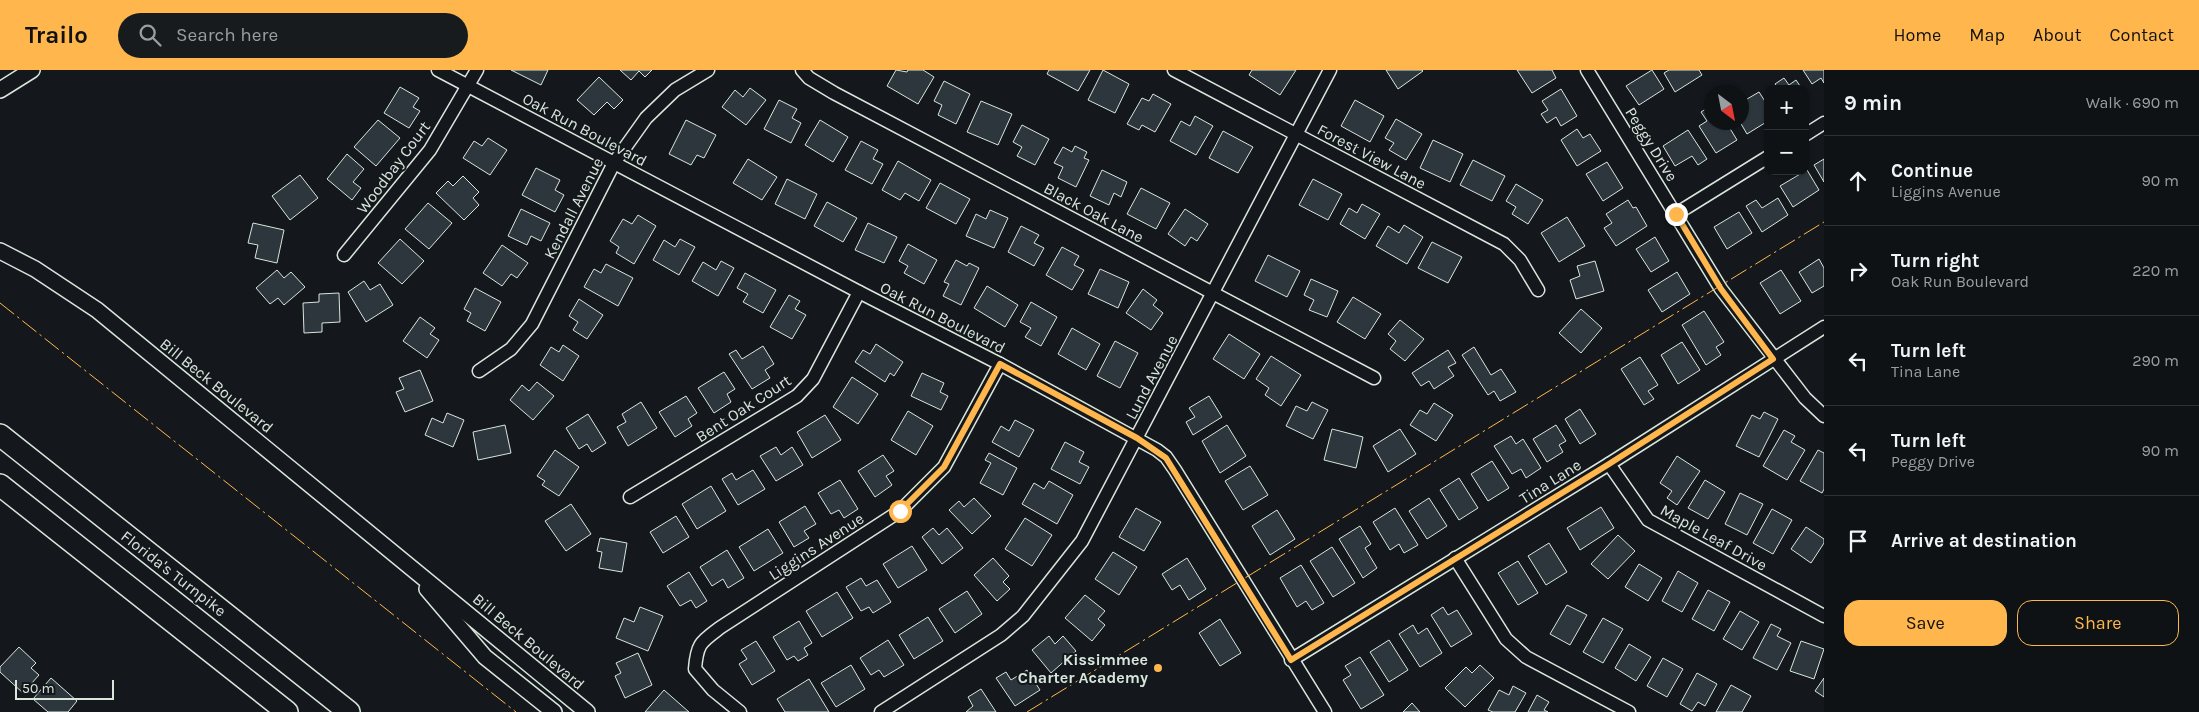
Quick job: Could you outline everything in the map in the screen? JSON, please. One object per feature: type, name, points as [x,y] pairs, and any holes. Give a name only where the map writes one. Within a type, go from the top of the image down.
[{"type":"highway","name":"Florida's Turnpike","points":[[0,435],[349,712]]},
{"type":"highway","points":[[0,485],[287,712]]},
{"type":"street","points":[[0,90],[32,70]]},
{"type":"street","name":"Oak Run Boulevard","points":[[438,70],[859,292],[1000,364],[1157,450],[1170,464],[1325,712]]},
{"type":"street","name":"Woodbay Court","points":[[344,255],[430,150],[477,70]]},
{"type":"street","name":"Kendall Avenue","points":[[480,371],[511,348],[532,324],[614,163],[646,118],[675,90],[708,70]]},
{"type":"street","name":"Black Oak Lane","points":[[802,70],[810,78],[834,93],[1374,378]]},
{"type":"street","name":"Forest View Lane","points":[[1174,70],[1504,244],[1520,260],[1538,290]]},
{"type":"street","name":"Lund Avenue","points":[[881,712],[1001,635],[1023,616],[1082,541],[1330,70]]},
{"type":"street","name":"Peggy Drive","points":[[1589,71],[1721,289],[1773,359],[1805,398],[1824,416]]},
{"type":"street","points":[[1809,132],[1824,123]]},
{"type":"street","points":[[1676,214],[1764,160]]},
{"type":"street","name":"Bill Beck Boulevard","points":[[0,251],[35,269],[98,310],[587,712]]},
{"type":"street","name":"Bent Oak Court","points":[[630,497],[797,396],[813,379],[859,292]]},
{"type":"street","name":"Tina Lane","points":[[1291,660],[1609,464],[1824,327]]},
{"type":"street","name":"Liggins Avenue","points":[[740,712],[713,690],[695,669],[696,650],[705,639],[721,627],[906,506],[944,467],[1000,364]]},
{"type":"street","name":"Maple Leaf Drive","points":[[1609,464],[1648,520],[1824,616]]},
{"type":"street","points":[[1455,558],[1506,639],[1515,649],[1526,657],[1629,712]]},
{"type":"street","name":"Bill Beck Boulevard","points":[[402,560],[485,657],[554,712]]},
{"type":"building","points":[[511,70],[548,70],[541,85]]},
{"type":"building","points":[[620,70],[652,70],[645,77],[639,71],[631,80]]},
{"type":"building","points":[[896,70],[907,72],[908,70],[923,70],[934,77],[918,104],[887,86]]},
{"type":"building","points":[[1049,70],[1090,70],[1078,91],[1047,74]]},
{"type":"building","points":[[1103,70],[1129,84],[1115,113],[1088,100]]},
{"type":"building","points":[[1252,70],[1296,70],[1280,95],[1249,75]]},
{"type":"building","points":[[1386,70],[1422,70],[1423,71],[1398,89]]},
{"type":"building","points":[[1517,70],[1552,70],[1556,78],[1532,93]]},
{"type":"building","points":[[1652,70],[1664,89],[1639,105],[1626,86]]},
{"type":"building","points":[[1669,70],[1699,70],[1702,75],[1675,92],[1664,73]]},
{"type":"building","points":[[1803,70],[1824,70],[1824,83],[1821,78],[1812,84]]},
{"type":"building","points":[[599,77],[623,100],[614,109],[607,102],[594,115],[577,100]]},
{"type":"building","points":[[1784,78],[1789,85],[1776,85]]},
{"type":"building","points":[[1796,80],[1799,85],[1789,85]]},
{"type":"building","points":[[944,81],[970,94],[956,124],[938,115],[942,105],[934,101]]},
{"type":"building","points":[[400,87],[419,98],[413,107],[420,111],[409,128],[384,113]]},
{"type":"building","points":[[750,88],[766,100],[746,125],[722,107],[735,90],[743,97]]},
{"type":"building","points":[[1561,89],[1577,116],[1561,126],[1556,117],[1547,123],[1541,114],[1548,110],[1542,101]]},
{"type":"building","points":[[1759,92],[1764,100],[1764,123],[1747,134],[1745,130],[1749,130],[1749,98]]},
{"type":"building","points":[[1153,94],[1171,104],[1155,132],[1142,125],[1139,130],[1127,124],[1142,98],[1149,101]]},
{"type":"building","points":[[779,100],[797,109],[792,118],[801,123],[791,143],[764,129]]},
{"type":"building","points":[[1355,100],[1384,116],[1370,142],[1341,126]]},
{"type":"building","points":[[981,101],[1012,114],[998,145],[967,132]]},
{"type":"building","points":[[1195,116],[1213,126],[1196,155],[1170,141],[1181,121],[1190,126]]},
{"type":"building","points":[[1396,119],[1422,134],[1406,160],[1389,150],[1394,143],[1385,138]]},
{"type":"building","points":[[378,120],[400,138],[376,166],[354,147]]},
{"type":"building","points":[[686,120],[716,135],[704,158],[697,155],[691,165],[669,154]]},
{"type":"building","points":[[820,120],[848,137],[833,162],[805,145]]},
{"type":"building","points":[[1704,123],[1704,130],[1731,130],[1737,140],[1716,153],[1699,126]]},
{"type":"building","points":[[1022,125],[1049,139],[1035,165],[1017,156],[1022,147],[1013,142]]},
{"type":"building","points":[[1577,129],[1583,138],[1590,134],[1601,151],[1577,166],[1561,140]]},
{"type":"building","points":[[1688,130],[1707,159],[1698,165],[1692,156],[1675,166],[1663,146]]},
{"type":"building","points":[[1223,131],[1253,147],[1238,173],[1209,158]]},
{"type":"building","points":[[488,138],[507,150],[490,175],[463,158],[474,141],[482,146]]},
{"type":"building","points":[[1433,140],[1463,154],[1450,182],[1420,168]]},
{"type":"building","points":[[861,141],[878,150],[873,159],[883,164],[872,184],[845,170]]},
{"type":"building","points":[[1075,146],[1087,152],[1084,158],[1089,160],[1076,187],[1058,178],[1063,167],[1054,163],[1063,147],[1072,152]]},
{"type":"building","points":[[347,154],[364,169],[353,182],[361,188],[352,200],[327,179]]},
{"type":"building","points":[[748,159],[777,177],[762,200],[733,183]]},
{"type":"building","points":[[1824,159],[1824,182],[1814,165]]},
{"type":"building","points":[[1473,160],[1505,176],[1492,201],[1460,185]]},
{"type":"building","points":[[898,161],[931,180],[919,201],[905,193],[900,200],[882,190]]},
{"type":"building","points":[[1607,162],[1623,188],[1603,201],[1586,174]]},
{"type":"building","points":[[536,168],[560,180],[555,190],[564,195],[555,212],[522,195]]},
{"type":"building","points":[[1102,170],[1127,182],[1121,197],[1114,193],[1109,205],[1090,196]]},
{"type":"building","points":[[1809,173],[1819,190],[1793,207],[1780,186],[1799,175],[1809,175]]},
{"type":"building","points":[[300,175],[318,198],[290,220],[272,196]]},
{"type":"building","points":[[463,176],[479,192],[473,198],[479,205],[464,220],[436,193],[448,181],[453,186]]},
{"type":"building","points":[[787,179],[817,194],[805,219],[775,204]]},
{"type":"building","points":[[1313,179],[1342,194],[1328,220],[1299,205]]},
{"type":"building","points":[[940,183],[970,199],[956,224],[926,208]]},
{"type":"building","points":[[1516,184],[1543,200],[1528,224],[1512,214],[1516,207],[1506,201]]},
{"type":"building","points":[[1141,188],[1170,203],[1156,229],[1127,214]]},
{"type":"building","points":[[1778,198],[1788,215],[1762,232],[1746,206],[1756,200],[1762,208]]},
{"type":"building","points":[[1628,200],[1633,208],[1636,207],[1647,226],[1616,246],[1604,228],[1612,223],[1606,214]]},
{"type":"building","points":[[827,202],[857,218],[843,242],[814,226]]},
{"type":"building","points":[[428,203],[452,223],[429,249],[405,229]]},
{"type":"building","points":[[1362,204],[1380,214],[1365,239],[1340,224],[1349,208],[1357,213]]},
{"type":"building","points":[[521,209],[550,223],[541,241],[531,236],[527,245],[508,236]]},
{"type":"building","points":[[1185,209],[1208,224],[1197,241],[1191,237],[1185,246],[1168,234]]},
{"type":"building","points":[[990,210],[1008,218],[994,248],[966,236],[976,214],[986,219]]},
{"type":"building","points":[[1739,212],[1752,233],[1727,249],[1714,227]]},
{"type":"building","points":[[638,215],[656,226],[634,264],[616,253],[619,247],[610,241],[623,219],[632,224]]},
{"type":"building","points":[[1567,217],[1585,246],[1559,262],[1541,233]]},
{"type":"building","points":[[253,223],[284,230],[277,263],[255,258],[258,245],[248,243]]},
{"type":"building","points":[[868,223],[897,237],[884,263],[855,250]]},
{"type":"building","points":[[1404,225],[1423,237],[1407,264],[1376,246],[1388,226],[1399,233]]},
{"type":"building","points":[[1021,226],[1039,235],[1034,243],[1044,248],[1034,266],[1008,252]]},
{"type":"building","points":[[1655,237],[1669,261],[1651,272],[1636,249]]},
{"type":"building","points":[[400,239],[424,261],[402,284],[378,263]]},
{"type":"building","points":[[680,239],[695,247],[679,275],[653,260],[664,240],[675,247]]},
{"type":"building","points":[[1432,242],[1462,257],[1448,283],[1418,268]]},
{"type":"building","points":[[908,244],[937,260],[924,284],[904,273],[908,266],[899,261]]},
{"type":"building","points":[[502,245],[528,263],[517,278],[511,274],[502,286],[483,273]]},
{"type":"building","points":[[1062,247],[1079,256],[1074,265],[1084,270],[1072,290],[1046,275]]},
{"type":"building","points":[[1268,255],[1300,271],[1287,297],[1255,281]]},
{"type":"building","points":[[1819,259],[1824,268],[1824,286],[1812,293],[1799,272]]},
{"type":"building","points":[[956,260],[967,266],[969,263],[979,268],[961,305],[943,296],[949,284],[944,282]]},
{"type":"building","points":[[721,261],[734,268],[718,296],[692,281],[703,262],[716,270]]},
{"type":"building","points":[[1595,261],[1604,291],[1576,299],[1570,280],[1580,276],[1577,266]]},
{"type":"building","points":[[606,264],[633,278],[618,306],[584,287],[594,269],[601,273]]},
{"type":"building","points":[[1100,269],[1129,282],[1118,308],[1088,294]]},
{"type":"building","points":[[277,270],[284,278],[291,272],[305,287],[284,305],[278,298],[270,304],[256,288]]},
{"type":"building","points":[[1781,270],[1801,301],[1780,314],[1760,283]]},
{"type":"building","points":[[1677,272],[1690,294],[1662,312],[1648,290]]},
{"type":"building","points":[[745,273],[776,290],[763,313],[743,302],[748,294],[737,288]]},
{"type":"building","points":[[1311,279],[1338,291],[1327,317],[1309,310],[1314,300],[1304,295]]},
{"type":"building","points":[[364,281],[370,290],[380,284],[393,305],[366,322],[348,292]]},
{"type":"building","points":[[987,286],[1018,305],[1005,327],[974,308]]},
{"type":"building","points":[[475,288],[501,302],[485,331],[467,321],[471,313],[464,309]]},
{"type":"building","points":[[1143,289],[1157,300],[1153,305],[1163,313],[1151,330],[1126,313]]},
{"type":"building","points":[[339,293],[340,322],[322,323],[322,332],[304,333],[303,303],[319,302],[319,294]]},
{"type":"building","points":[[789,295],[800,301],[795,309],[806,315],[792,339],[770,327]]},
{"type":"building","points":[[1353,297],[1381,314],[1365,339],[1337,322]]},
{"type":"building","points":[[579,299],[603,315],[587,339],[573,330],[578,322],[569,316]]},
{"type":"building","points":[[1031,302],[1057,317],[1041,346],[1025,337],[1031,328],[1020,322]]},
{"type":"building","points":[[1581,309],[1602,328],[1581,353],[1559,333]]},
{"type":"building","points":[[1704,311],[1724,342],[1716,347],[1721,355],[1706,365],[1682,325]]},
{"type":"building","points":[[420,317],[435,328],[430,334],[439,340],[427,358],[403,341]]},
{"type":"building","points":[[1400,320],[1424,339],[1405,361],[1390,349],[1396,341],[1388,334]]},
{"type":"building","points":[[1072,328],[1100,344],[1086,370],[1058,354]]},
{"type":"building","points":[[1229,334],[1260,354],[1244,379],[1213,359]]},
{"type":"building","points":[[1115,341],[1138,353],[1120,388],[1097,376]]},
{"type":"building","points":[[1682,342],[1700,370],[1678,384],[1661,355]]},
{"type":"building","points":[[876,344],[903,362],[894,376],[890,373],[885,382],[855,362],[863,350],[870,354]]},
{"type":"building","points":[[563,345],[579,356],[563,381],[540,365],[551,347],[559,352]]},
{"type":"building","points":[[763,346],[774,364],[765,370],[770,378],[752,389],[729,354],[736,350],[742,359]]},
{"type":"building","points":[[1474,347],[1491,375],[1501,369],[1516,392],[1500,401],[1494,391],[1488,395],[1462,355]]},
{"type":"building","points":[[1448,350],[1456,363],[1448,367],[1454,376],[1434,389],[1429,381],[1421,386],[1412,373]]},
{"type":"building","points":[[1271,356],[1301,375],[1281,406],[1265,395],[1269,388],[1256,379]]},
{"type":"building","points":[[1640,357],[1658,385],[1648,391],[1654,399],[1644,405],[1621,369]]},
{"type":"building","points":[[420,370],[433,401],[405,412],[396,392],[404,389],[399,378]]},
{"type":"building","points":[[724,372],[735,389],[727,394],[731,402],[714,413],[698,388]]},
{"type":"building","points":[[922,373],[944,383],[940,392],[948,396],[941,410],[911,396]]},
{"type":"building","points":[[852,377],[878,394],[858,424],[833,407]]},
{"type":"building","points":[[537,382],[554,396],[533,420],[510,400],[522,385],[529,391]]},
{"type":"building","points":[[686,396],[697,413],[688,419],[692,426],[675,437],[659,412]]},
{"type":"building","points":[[1209,396],[1222,417],[1193,435],[1186,422],[1195,417],[1189,408]]},
{"type":"building","points":[[641,402],[657,428],[628,446],[617,427],[626,422],[622,414]]},
{"type":"building","points":[[1312,402],[1328,410],[1313,439],[1286,426],[1296,406],[1307,411]]},
{"type":"building","points":[[1434,403],[1453,415],[1436,441],[1410,425],[1420,410],[1427,414]]},
{"type":"building","points":[[1580,409],[1596,434],[1580,444],[1565,419]]},
{"type":"building","points":[[908,411],[933,426],[916,455],[891,440]]},
{"type":"building","points":[[1764,412],[1778,419],[1759,457],[1736,446],[1752,415],[1760,419]]},
{"type":"building","points":[[447,413],[464,420],[453,447],[425,435],[432,418],[443,423]]},
{"type":"building","points":[[588,414],[606,443],[592,452],[587,444],[579,449],[566,428]]},
{"type":"building","points":[[825,415],[841,440],[812,458],[797,432]]},
{"type":"building","points":[[1015,420],[1034,430],[1019,457],[992,442],[1001,426],[1009,431]]},
{"type":"building","points":[[505,425],[511,453],[478,460],[473,432]]},
{"type":"building","points":[[1227,425],[1246,456],[1220,473],[1202,441]]},
{"type":"building","points":[[1556,425],[1566,441],[1559,445],[1563,452],[1547,462],[1533,439]]},
{"type":"building","points":[[1332,429],[1363,437],[1356,468],[1324,460]]},
{"type":"building","points":[[1400,429],[1416,454],[1388,472],[1373,446]]},
{"type":"building","points":[[1784,430],[1795,436],[1791,442],[1805,450],[1787,480],[1763,466]]},
{"type":"building","points":[[1511,436],[1516,444],[1523,439],[1541,468],[1526,478],[1521,469],[1512,474],[1494,446]]},
{"type":"building","points":[[1065,442],[1084,452],[1079,462],[1089,467],[1080,484],[1051,469]]},
{"type":"building","points":[[776,447],[781,455],[792,447],[803,465],[776,481],[760,456]]},
{"type":"building","points":[[555,450],[579,467],[559,496],[542,485],[545,481],[537,476]]},
{"type":"building","points":[[1818,450],[1824,453],[1824,489],[1822,493],[1800,481]]},
{"type":"building","points":[[989,453],[1017,468],[1003,495],[980,483],[991,463],[985,460]]},
{"type":"building","points":[[883,455],[894,471],[886,476],[892,485],[875,497],[858,471]]},
{"type":"building","points":[[1677,456],[1700,471],[1677,505],[1667,498],[1672,491],[1660,483]]},
{"type":"building","points":[[1492,461],[1509,488],[1488,501],[1471,474]]},
{"type":"building","points":[[1250,466],[1268,495],[1243,510],[1225,481]]},
{"type":"building","points":[[753,470],[765,489],[738,505],[722,479],[732,473],[736,480]]},
{"type":"building","points":[[1459,478],[1478,508],[1459,520],[1440,490]]},
{"type":"building","points":[[840,480],[858,509],[844,518],[839,510],[831,514],[818,493]]},
{"type":"building","points":[[1705,480],[1725,492],[1708,519],[1688,508]]},
{"type":"building","points":[[1049,481],[1073,495],[1057,524],[1022,504],[1034,483],[1044,489]]},
{"type":"building","points":[[711,486],[726,511],[697,529],[682,504]]},
{"type":"building","points":[[1740,493],[1763,504],[1747,535],[1725,524]]},
{"type":"building","points":[[974,498],[991,516],[972,534],[949,510],[959,501],[964,507]]},
{"type":"building","points":[[1429,498],[1447,526],[1427,539],[1409,511]]},
{"type":"building","points":[[571,504],[591,534],[566,551],[545,521]]},
{"type":"building","points":[[805,506],[816,524],[804,531],[809,538],[794,547],[779,522]]},
{"type":"building","points":[[1601,507],[1614,528],[1580,550],[1567,528]]},
{"type":"building","points":[[1136,508],[1161,522],[1144,551],[1119,537]]},
{"type":"building","points":[[1395,508],[1418,545],[1404,553],[1399,544],[1390,550],[1373,522]]},
{"type":"building","points":[[1772,509],[1792,520],[1773,554],[1753,543]]},
{"type":"building","points":[[1277,510],[1295,539],[1270,555],[1252,526]]},
{"type":"building","points":[[676,516],[689,537],[663,553],[650,532]]},
{"type":"building","points":[[1025,518],[1052,535],[1032,566],[1005,549]]},
{"type":"building","points":[[1360,526],[1371,544],[1365,548],[1377,568],[1363,578],[1339,539]]},
{"type":"building","points":[[1806,527],[1824,539],[1824,543],[1811,563],[1791,549]]},
{"type":"building","points":[[933,528],[939,535],[947,528],[963,548],[942,564],[922,537]]},
{"type":"building","points":[[768,529],[783,553],[754,571],[739,547]]},
{"type":"building","points":[[1618,535],[1635,551],[1608,579],[1591,564]]},
{"type":"building","points":[[600,538],[627,543],[622,572],[599,568],[602,552],[597,551]]},
{"type":"building","points":[[1549,543],[1567,572],[1546,585],[1528,556]]},
{"type":"building","points":[[912,546],[927,570],[898,588],[883,564]]},
{"type":"building","points":[[1332,547],[1355,583],[1333,597],[1310,561]]},
{"type":"building","points":[[727,550],[744,578],[728,588],[723,579],[712,586],[700,567]]},
{"type":"building","points":[[1113,552],[1137,567],[1119,595],[1095,579]]},
{"type":"building","points":[[993,558],[1009,576],[1003,582],[1010,589],[997,601],[974,575]]},
{"type":"building","points":[[1187,558],[1206,589],[1189,600],[1180,585],[1172,590],[1162,574]]},
{"type":"building","points":[[1518,561],[1538,593],[1518,605],[1498,573]]},
{"type":"building","points":[[1639,564],[1662,578],[1648,601],[1625,587]]},
{"type":"building","points":[[1301,565],[1324,603],[1312,610],[1306,601],[1297,607],[1280,578]]},
{"type":"building","points":[[1678,571],[1698,583],[1682,612],[1662,601]]},
{"type":"building","points":[[689,572],[707,601],[696,608],[691,600],[680,606],[667,586]]},
{"type":"building","points":[[861,578],[866,586],[877,580],[891,602],[873,613],[869,607],[861,611],[846,587]]},
{"type":"building","points":[[1708,590],[1730,602],[1714,631],[1692,619]]},
{"type":"building","points":[[967,591],[982,614],[955,633],[939,609]]},
{"type":"building","points":[[837,592],[853,618],[822,637],[806,611]]},
{"type":"building","points":[[1085,595],[1105,611],[1098,619],[1105,625],[1092,641],[1065,618]]},
{"type":"building","points":[[1567,605],[1587,615],[1570,645],[1550,634]]},
{"type":"building","points":[[640,607],[663,616],[648,651],[616,638],[624,618],[634,622]]},
{"type":"building","points":[[1443,607],[1448,615],[1457,610],[1472,634],[1451,647],[1431,615]]},
{"type":"building","points":[[1740,611],[1759,622],[1742,650],[1723,639]]},
{"type":"building","points":[[928,617],[943,641],[914,659],[899,635]]},
{"type":"building","points":[[1603,618],[1623,629],[1603,663],[1583,652]]},
{"type":"building","points":[[1220,619],[1241,653],[1220,666],[1199,633]]},
{"type":"building","points":[[799,621],[812,643],[804,648],[808,655],[798,661],[794,656],[787,660],[773,637]]},
{"type":"building","points":[[1771,624],[1781,629],[1777,636],[1791,643],[1777,670],[1753,658]]},
{"type":"building","points":[[1413,625],[1418,634],[1427,628],[1442,653],[1420,667],[1399,634]]},
{"type":"building","points":[[1049,636],[1055,644],[1063,636],[1076,651],[1051,673],[1032,650]]},
{"type":"building","points":[[888,640],[904,665],[884,677],[879,670],[871,675],[860,658]]},
{"type":"building","points":[[1389,640],[1408,670],[1389,682],[1370,652]]},
{"type":"building","points":[[756,641],[775,671],[752,685],[739,664],[747,659],[741,650]]},
{"type":"building","points":[[1801,641],[1824,649],[1814,679],[1790,671]]},
{"type":"building","points":[[1629,644],[1651,657],[1636,681],[1615,668]]},
{"type":"building","points":[[19,647],[36,663],[31,668],[39,675],[23,693],[0,672],[0,667]]},
{"type":"building","points":[[638,653],[652,685],[625,698],[615,676],[621,673],[616,663]]},
{"type":"building","points":[[1360,657],[1384,695],[1361,709],[1343,680],[1351,675],[1345,666]]},
{"type":"building","points":[[1663,658],[1683,669],[1667,697],[1647,686]]},
{"type":"building","points":[[851,665],[865,689],[836,707],[821,683]]},
{"type":"building","points":[[1480,665],[1494,678],[1465,707],[1445,688],[1466,667],[1472,673]]},
{"type":"building","points":[[1027,670],[1040,690],[1015,706],[996,678],[1006,672],[1011,680]]},
{"type":"building","points":[[1697,673],[1717,684],[1705,706],[1698,702],[1692,711],[1680,704]]},
{"type":"building","points":[[51,678],[77,701],[68,712],[48,712],[33,699]]},
{"type":"building","points":[[1824,678],[1824,697],[1815,691]]},
{"type":"building","points":[[809,679],[829,712],[785,712],[777,699]]},
{"type":"building","points":[[1731,685],[1751,696],[1742,712],[1716,712]]},
{"type":"building","points":[[1513,686],[1526,693],[1515,712],[1493,712],[1488,710],[1499,690],[1509,695]]},
{"type":"building","points":[[981,689],[996,712],[966,712],[973,706],[968,697]]},
{"type":"building","points":[[664,690],[689,712],[645,712]]},
{"type":"building","points":[[1537,695],[1549,702],[1544,710],[1548,712],[1528,712]]},
{"type":"building","points":[[1412,703],[1420,712],[1403,712]]},
{"type":"power","points":[[1027,712],[1824,222]]},
{"type":"power","points":[[0,303],[516,712]]},
{"type":"place","name":"Kissimmee Charter Academy","points":[[1158,668]]},
{"type":"route","points":[[900,511],[944,467],[1000,364],[1137,438],[1166,458],[1291,660],[1609,464],[1773,359],[1721,289],[1676,214]]}]
